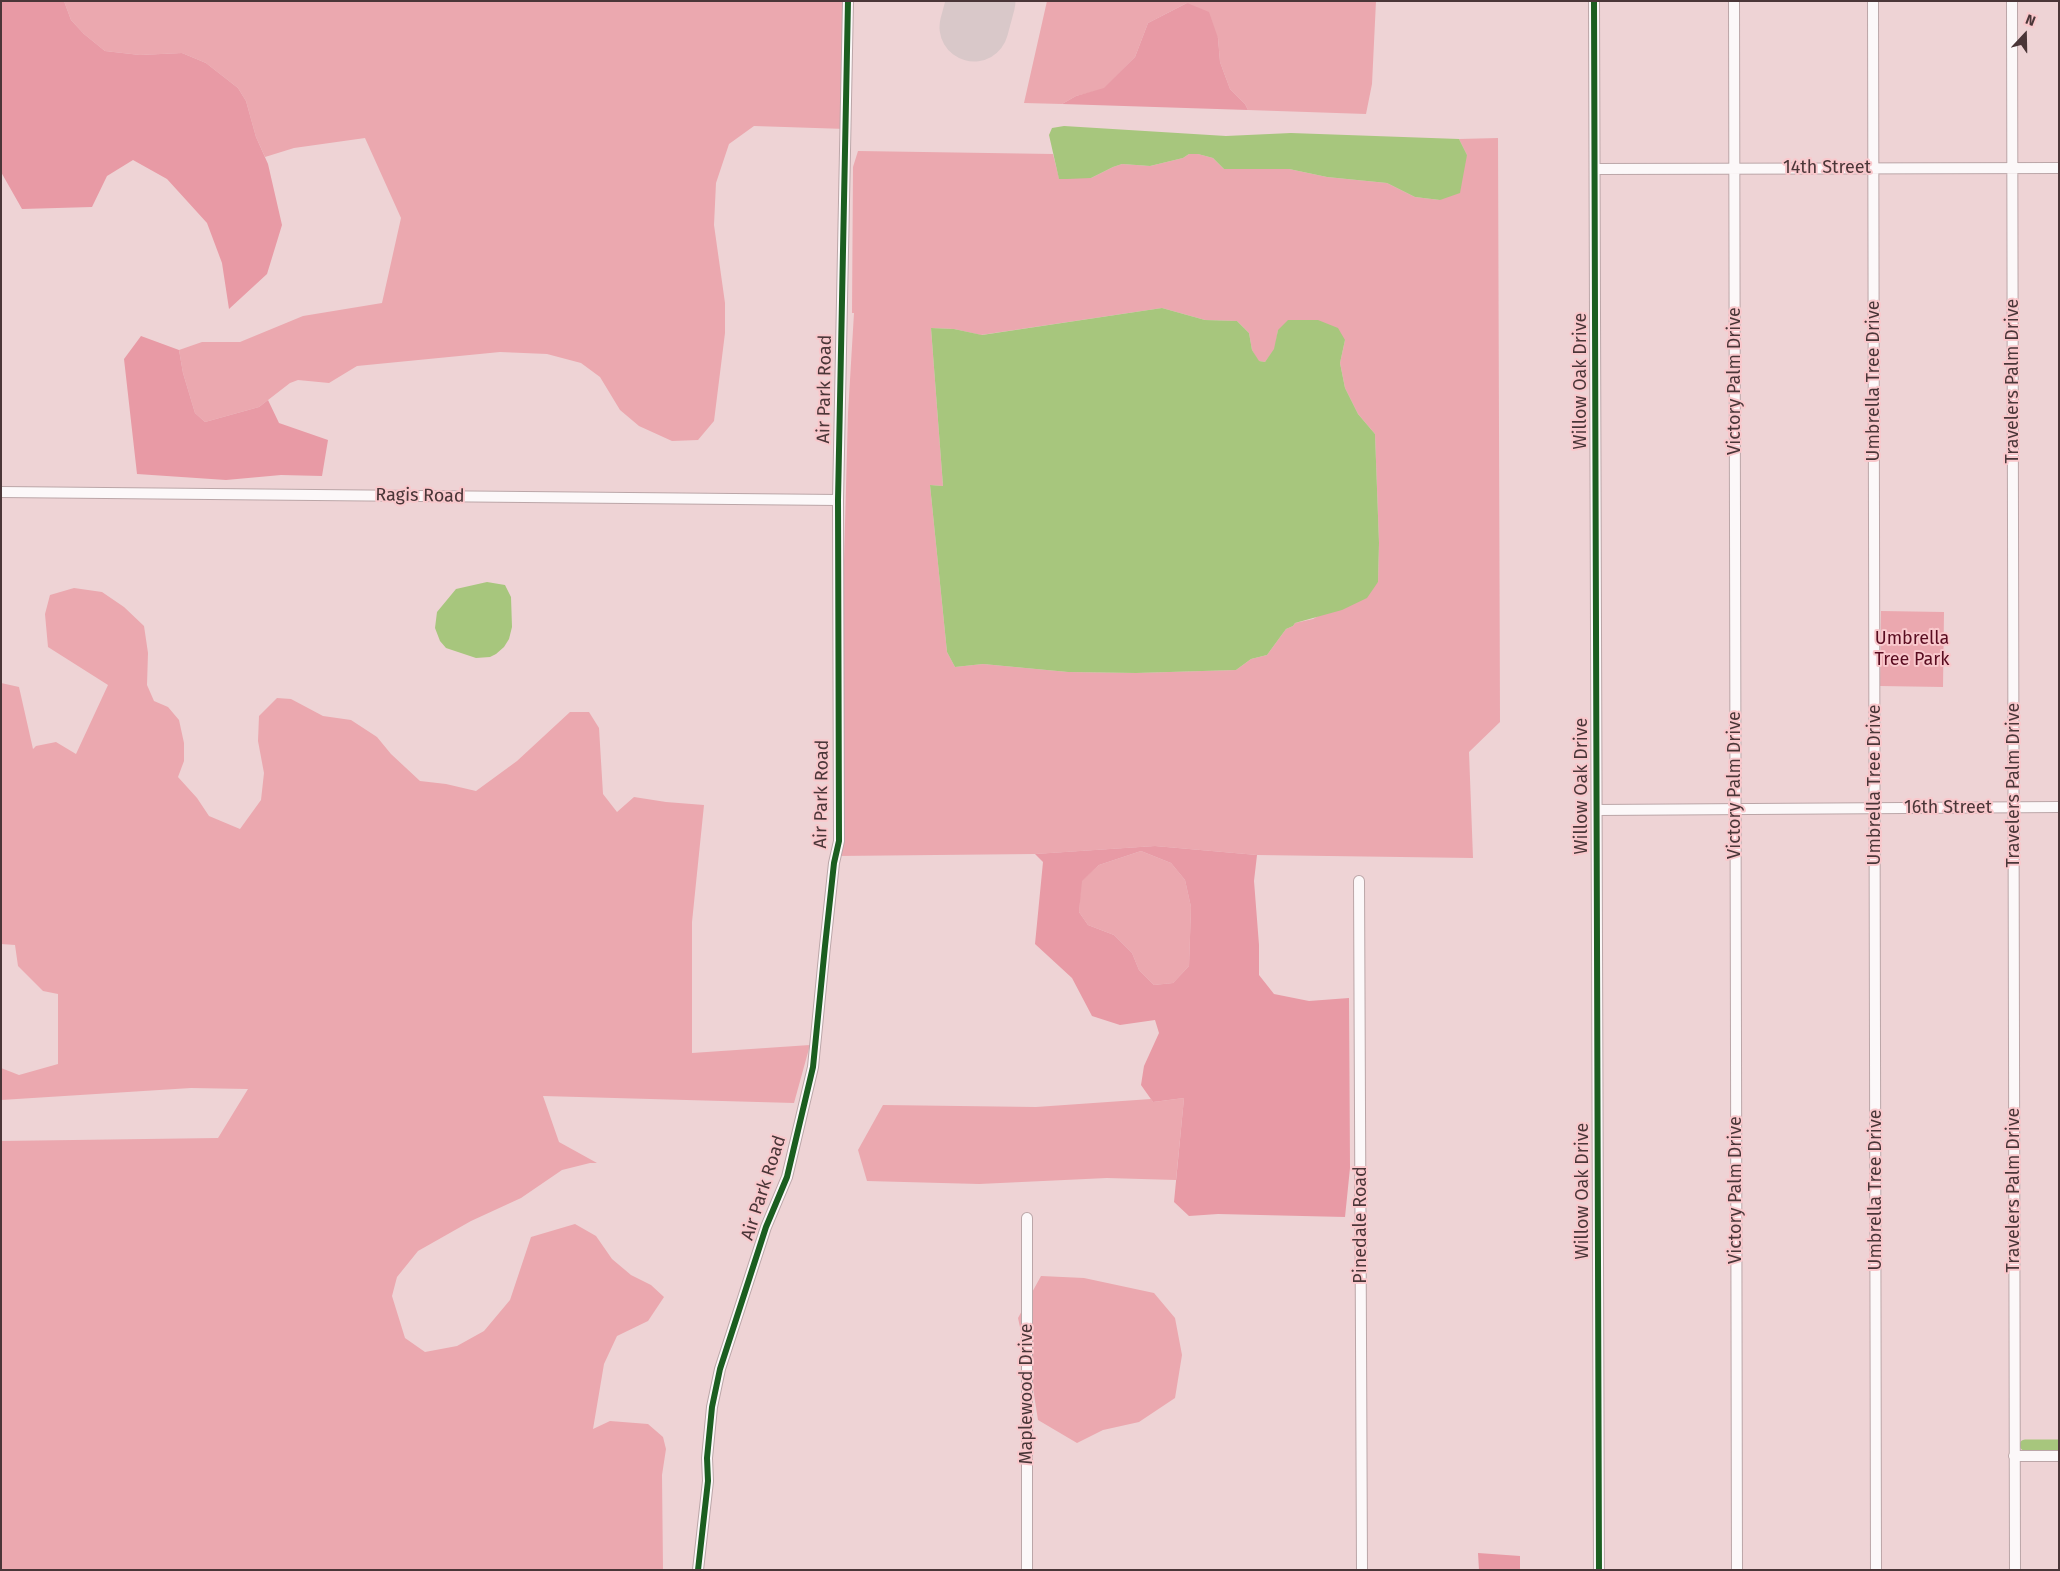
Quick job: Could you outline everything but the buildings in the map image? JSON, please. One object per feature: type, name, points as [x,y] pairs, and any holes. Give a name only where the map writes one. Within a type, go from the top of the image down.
[{"type":"street","name":"Air Park Road","points":[[698,1570],[708,1481],[707,1458],[712,1407],[720,1369],[766,1227],[787,1177],[813,1066],[834,864],[839,841],[838,500],[848,1]]},
{"type":"street","name":"Willow Oak Drive","points":[[1594,1],[1599,1570]]},
{"type":"street","name":"Victory Palm Drive","points":[[1734,1],[1737,1570]]},
{"type":"street","name":"Umbrella Tree Drive","points":[[1873,1],[1876,1570]]},
{"type":"street","name":"Travelers Palm Drive","points":[[2012,1],[2015,1570]]},
{"type":"street","name":"14th Street","points":[[1595,169],[2059,168]]},
{"type":"street","name":"Ragis Road","points":[[1,492],[838,500]]},
{"type":"street","name":"16th Street","points":[[1597,810],[2059,807]]},
{"type":"street","name":"Pinedale Road","points":[[1359,881],[1362,1570]]},
{"type":"street","name":"Maplewood Drive","points":[[1026,1218],[1027,1570]]},
{"type":"street","points":[[2014,1456],[2059,1456]]},
{"type":"green space","points":[[64,1],[846,1],[846,129],[754,126],[729,144],[716,183],[714,225],[725,303],[725,333],[714,421],[698,440],[672,441],[639,426],[620,410],[600,377],[581,363],[547,354],[500,352],[357,366],[329,383],[298,380],[290,383],[259,407],[205,422],[195,413],[183,373],[179,350],[202,342],[240,342],[303,316],[382,303],[401,218],[365,138],[294,148],[265,157],[256,137],[246,101],[238,88],[206,63],[182,53],[140,55],[105,51],[84,34],[71,20]]},
{"type":"green space","points":[[1047,1],[1376,1],[1372,84],[1366,114],[1248,110],[1245,104],[1230,89],[1220,62],[1218,38],[1187,3],[1148,23],[1135,57],[1104,89],[1076,96],[1062,104],[1024,103]]},
{"type":"green space","points":[[1498,138],[1500,722],[1469,752],[1473,858],[1257,855],[1155,846],[1035,854],[836,856],[848,413],[854,313],[852,313],[853,167],[858,151],[1053,154],[1059,178],[1091,178],[1122,164],[1150,166],[1183,158],[1189,154],[1198,154],[1213,158],[1224,169],[1289,169],[1327,177],[1387,183],[1415,197],[1440,200],[1467,155],[1459,139]],"holes":[[[1162,308],[1205,320],[1237,321],[1249,333],[1252,350],[1258,361],[1265,362],[1275,349],[1278,330],[1345,340],[1340,363],[1345,388],[1358,414],[1375,434],[1379,543],[1378,582],[1313,619],[1295,623],[1286,629],[1267,655],[1251,659],[1236,670],[1136,673],[1068,672],[983,664],[955,667],[947,652],[930,485],[943,486],[931,328],[954,329],[981,335]]]},
{"type":"green space","points":[[74,588],[102,592],[124,607],[144,626],[148,653],[147,685],[154,701],[168,707],[179,720],[184,743],[184,761],[178,777],[197,798],[209,816],[240,829],[261,800],[264,773],[258,741],[259,716],[277,698],[291,699],[323,716],[351,720],[377,737],[391,754],[420,781],[446,784],[476,791],[517,761],[570,712],[589,712],[599,728],[603,794],[617,812],[634,797],[704,805],[692,922],[692,1053],[810,1045],[794,1103],[543,1096],[559,1142],[597,1163],[562,1170],[521,1198],[471,1221],[418,1251],[397,1277],[392,1296],[405,1338],[425,1352],[457,1346],[484,1331],[510,1300],[531,1237],[575,1224],[596,1236],[612,1259],[631,1275],[651,1285],[664,1297],[648,1321],[617,1336],[604,1364],[593,1429],[610,1421],[648,1424],[663,1437],[666,1449],[662,1475],[663,1570],[1,1570],[1,1141],[218,1138],[248,1089],[191,1088],[1,1100],[1,1068],[19,1075],[58,1064],[58,994],[43,991],[18,966],[15,945],[1,944],[1,683],[19,687],[33,749],[36,746],[56,742],[76,754],[108,685],[48,647],[45,614],[50,595]]},
{"type":"green space","name":"Umbrella Tree Park","points":[[1881,611],[1944,612],[1943,687],[1880,686]]},
{"type":"green space","points":[[1141,851],[1171,863],[1185,880],[1191,907],[1189,966],[1173,983],[1154,985],[1139,970],[1132,953],[1114,935],[1088,925],[1079,912],[1081,881],[1099,865]]},
{"type":"green space","points":[[1184,1098],[1176,1180],[1107,1178],[979,1184],[867,1181],[858,1150],[883,1105],[1036,1107],[1151,1099],[1153,1102]]},
{"type":"green space","points":[[1041,1276],[1084,1278],[1154,1293],[1175,1318],[1182,1355],[1175,1398],[1139,1422],[1103,1430],[1077,1443],[1038,1420],[1018,1318]]},
{"type":"shaded area","points":[[1,1],[64,1],[71,20],[84,34],[105,51],[140,55],[182,53],[206,63],[238,88],[246,101],[256,137],[268,164],[282,225],[267,274],[229,309],[222,263],[207,223],[167,179],[133,160],[107,176],[92,207],[22,209],[1,172]]},
{"type":"shaded area","points":[[1187,3],[1209,12],[1218,38],[1220,62],[1230,89],[1245,104],[1248,110],[1062,104],[1076,96],[1104,88],[1135,57],[1148,23]]},
{"type":"shaded area","points":[[1064,126],[1226,136],[1291,133],[1459,139],[1467,155],[1460,193],[1440,200],[1415,197],[1387,183],[1327,177],[1289,169],[1224,169],[1213,158],[1198,154],[1189,154],[1183,158],[1150,166],[1122,164],[1091,178],[1059,179],[1049,135],[1052,128]]},
{"type":"shaded area","points":[[1162,308],[1205,320],[1237,321],[1249,333],[1252,350],[1259,361],[1265,362],[1274,349],[1278,330],[1288,320],[1318,320],[1338,328],[1345,340],[1340,363],[1345,388],[1358,414],[1375,434],[1379,543],[1378,582],[1367,598],[1342,610],[1295,623],[1286,629],[1267,655],[1251,659],[1236,670],[1136,673],[1068,672],[983,664],[955,667],[947,652],[930,485],[943,486],[931,328],[954,329],[982,335]]},
{"type":"shaded area","points":[[141,336],[179,350],[183,373],[195,413],[205,422],[259,407],[268,400],[279,423],[328,440],[322,476],[281,475],[226,480],[137,474],[124,359]]},
{"type":"shaded area","points":[[487,582],[505,585],[511,597],[512,627],[509,639],[504,647],[490,657],[476,658],[446,648],[440,641],[435,628],[437,612],[456,589]]},
{"type":"shaded area","points":[[1155,846],[1257,855],[1254,881],[1259,945],[1259,975],[1274,994],[1309,1001],[1349,998],[1350,1168],[1345,1217],[1218,1214],[1189,1216],[1174,1202],[1184,1098],[1153,1102],[1141,1085],[1144,1066],[1159,1033],[1155,1020],[1120,1025],[1092,1016],[1072,978],[1035,944],[1043,862],[1035,854]],"holes":[[[1141,851],[1171,863],[1185,880],[1191,907],[1189,966],[1173,983],[1154,985],[1139,970],[1132,953],[1114,935],[1088,925],[1079,912],[1082,881],[1099,865]]]},
{"type":"shaded area","points":[[1478,1553],[1520,1556],[1520,1570],[1479,1570]]},
{"type":"waterway","points":[[2025,1445],[2059,1445]]},
{"type":"runway","points":[[974,27],[981,1]]},
{"type":"cycle path","points":[[698,1570],[708,1481],[707,1458],[712,1407],[720,1369],[766,1227],[787,1177],[813,1067],[834,863],[839,841],[838,500],[848,1]]},
{"type":"cycle path","points":[[1594,1],[1599,1570]]}]
